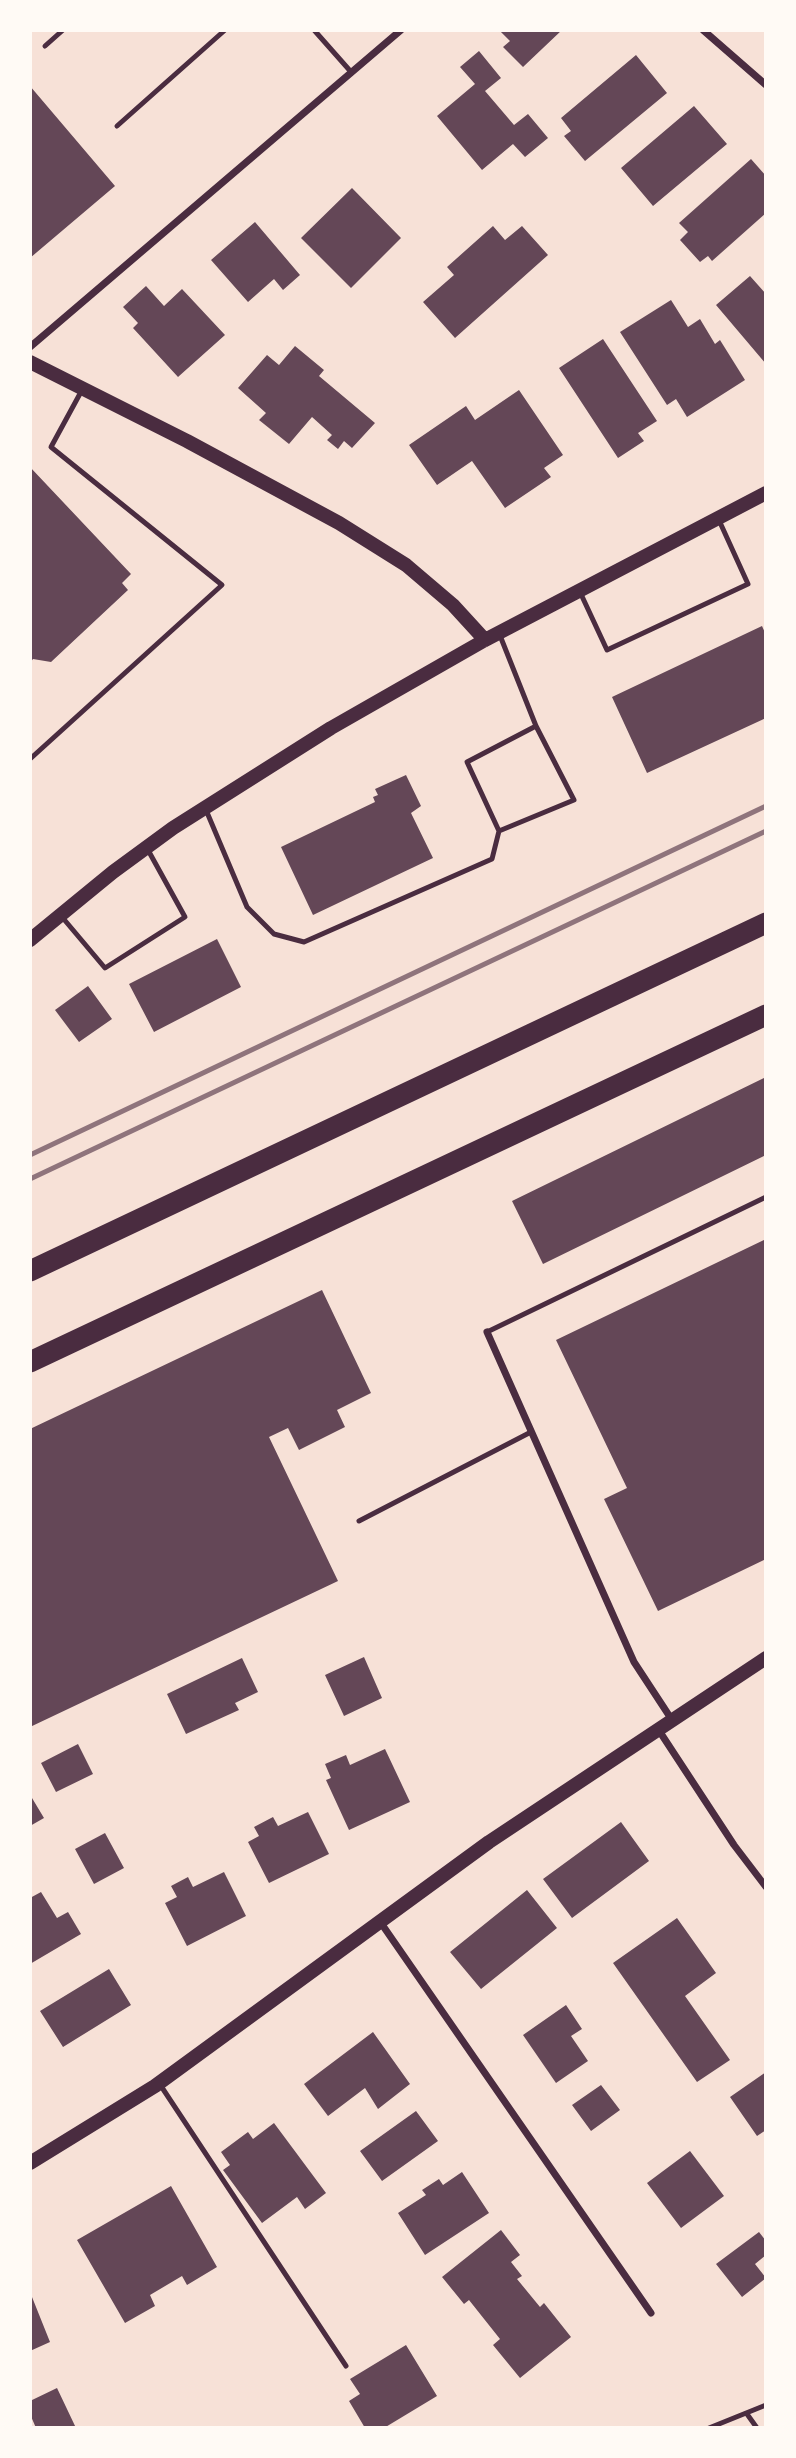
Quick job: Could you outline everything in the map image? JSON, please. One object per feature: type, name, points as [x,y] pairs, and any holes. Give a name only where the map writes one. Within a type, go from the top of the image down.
[{"type":"highway","points":[[30,1271],[766,923]]},
{"type":"highway","points":[[30,1362],[766,1015]]},
{"type":"main road","points":[[30,362],[187,441],[339,523],[406,565],[453,605],[485,640]]},
{"type":"main road","points":[[30,940],[59,914],[146,847],[331,728],[485,640],[766,493]]},
{"type":"main road","points":[[30,2163],[159,2083],[489,1842],[766,1658]]},
{"type":"street","points":[[30,347],[401,30]]},
{"type":"street","points":[[704,30],[766,85]]},
{"type":"street","points":[[487,1332],[634,1662],[671,1720]]},
{"type":"street","points":[[658,1729],[734,1845],[766,1887]]},
{"type":"street","points":[[381,1923],[651,2313]]},
{"type":"lane","points":[[45,46],[63,30]]},
{"type":"lane","points":[[117,126],[225,30]]},
{"type":"lane","points":[[314,30],[352,72]]},
{"type":"lane","points":[[30,758],[222,585],[51,447],[83,389]]},
{"type":"lane","points":[[580,591],[607,650],[748,584],[719,518]]},
{"type":"lane","points":[[499,633],[536,726],[574,800],[499,831]]},
{"type":"lane","points":[[205,807],[247,907],[274,934],[304,942],[492,859],[499,831],[467,762],[536,726]]},
{"type":"lane","points":[[59,914],[105,968],[185,918],[146,847]]},
{"type":"lane","points":[[487,1332],[766,1197]]},
{"type":"lane","points":[[359,1521],[531,1432]]},
{"type":"lane","points":[[159,2083],[346,2366]]},
{"type":"lane","points":[[709,2428],[766,2405]]},
{"type":"lane","points":[[747,2414],[757,2428]]},
{"type":"building","points":[[499,30],[562,30],[523,67],[503,47],[510,41]]},
{"type":"building","points":[[479,51],[501,78],[485,91],[514,125],[528,114],[548,138],[525,157],[513,144],[482,170],[437,116],[475,84],[460,67]]},
{"type":"building","points":[[636,55],[667,93],[585,161],[564,136],[571,131],[561,118]]},
{"type":"building","points":[[30,86],[115,186],[30,258]]},
{"type":"building","points":[[694,106],[727,144],[653,206],[621,168]]},
{"type":"building","points":[[751,159],[766,176],[766,213],[712,261],[708,256],[700,262],[680,240],[688,232],[679,223]]},
{"type":"building","points":[[352,188],[401,238],[351,288],[301,238]]},
{"type":"building","points":[[255,222],[300,275],[283,290],[274,279],[248,302],[211,260]]},
{"type":"building","points":[[493,226],[505,240],[522,226],[548,255],[455,338],[423,302],[454,275],[447,267]]},
{"type":"building","points":[[750,276],[766,294],[766,364],[716,305]]},
{"type":"building","points":[[146,286],[164,306],[182,289],[225,335],[178,377],[133,328],[138,323],[123,307]]},
{"type":"building","points":[[671,300],[688,327],[700,319],[715,344],[720,340],[745,380],[687,417],[676,399],[667,405],[620,332]]},
{"type":"building","points":[[603,339],[657,421],[638,433],[644,441],[618,458],[559,368]]},
{"type":"building","points":[[295,346],[324,370],[319,376],[375,423],[352,448],[344,441],[338,449],[327,440],[332,435],[312,417],[289,444],[259,420],[266,413],[238,388],[267,355],[279,365]]},
{"type":"building","points":[[519,390],[563,455],[544,468],[551,477],[505,508],[472,461],[437,485],[409,445],[466,406],[475,420]]},
{"type":"building","points":[[30,467],[131,574],[122,583],[128,590],[51,662],[33,659],[30,663]]},
{"type":"building","points":[[762,626],[766,635],[766,718],[647,773],[612,697]]},
{"type":"building","points":[[406,775],[421,806],[411,813],[433,858],[313,915],[281,847],[375,802],[373,797],[378,795],[375,789]]},
{"type":"building","points":[[217,939],[241,987],[154,1032],[129,984]]},
{"type":"building","points":[[88,986],[112,1019],[79,1042],[55,1010]]},
{"type":"building","points":[[766,1077],[766,1155],[543,1264],[512,1201]]},
{"type":"building","points":[[766,1239],[766,1559],[658,1611],[604,1499],[627,1488],[556,1340]]},
{"type":"building","points":[[322,1290],[371,1393],[337,1410],[345,1427],[299,1450],[288,1428],[269,1437],[338,1581],[30,1727],[30,1429]]},
{"type":"building","points":[[364,1657],[382,1698],[344,1716],[325,1675]]},
{"type":"building","points":[[242,1658],[258,1692],[235,1703],[239,1710],[186,1734],[167,1694]]},
{"type":"building","points":[[78,1744],[93,1774],[56,1792],[41,1763]]},
{"type":"building","points":[[385,1749],[410,1802],[349,1830],[326,1780],[331,1778],[325,1764],[346,1755],[350,1765]]},
{"type":"building","points":[[32,1798],[44,1818],[30,1826],[30,1799]]},
{"type":"building","points":[[308,1812],[329,1854],[269,1883],[248,1842],[259,1836],[254,1827],[273,1817],[278,1826]]},
{"type":"building","points":[[621,1822],[649,1861],[572,1918],[543,1879]]},
{"type":"building","points":[[105,1833],[124,1868],[94,1884],[75,1849]]},
{"type":"building","points":[[224,1872],[246,1916],[187,1946],[165,1903],[177,1897],[171,1886],[188,1877],[193,1887]]},
{"type":"building","points":[[527,1890],[557,1928],[481,1989],[450,1952]]},
{"type":"building","points":[[41,1892],[57,1918],[68,1912],[81,1934],[30,1964],[30,1898]]},
{"type":"building","points":[[677,1918],[716,1973],[685,1996],[730,2060],[697,2082],[613,1963]]},
{"type":"building","points":[[109,1969],[131,2005],[63,2047],[40,2011]]},
{"type":"building","points":[[566,2005],[582,2029],[571,2036],[588,2061],[556,2083],[523,2035]]},
{"type":"building","points":[[373,2032],[410,2084],[378,2109],[365,2088],[328,2116],[304,2084]]},
{"type":"building","points":[[766,2072],[766,2130],[757,2136],[730,2097]]},
{"type":"building","points":[[601,2085],[620,2110],[591,2131],[572,2105]]},
{"type":"building","points":[[416,2111],[438,2141],[382,2181],[360,2151]]},
{"type":"building","points":[[274,2123],[326,2193],[305,2209],[297,2197],[262,2223],[223,2170],[230,2165],[221,2152],[248,2132],[253,2139]]},
{"type":"building","points":[[690,2151],[724,2196],[681,2228],[647,2183]]},
{"type":"building","points":[[462,2172],[489,2213],[425,2255],[398,2213],[426,2195],[422,2190],[439,2179],[443,2185]]},
{"type":"building","points":[[171,2186],[217,2267],[187,2285],[182,2276],[150,2295],[155,2306],[125,2323],[77,2240]]},
{"type":"building","points":[[501,2230],[520,2255],[511,2262],[522,2276],[517,2279],[540,2307],[544,2303],[571,2337],[520,2378],[493,2345],[500,2339],[469,2300],[464,2304],[442,2277]]},
{"type":"building","points":[[759,2232],[766,2241],[766,2255],[755,2264],[766,2278],[742,2297],[716,2264]]},
{"type":"building","points":[[30,2292],[50,2342],[30,2351]]},
{"type":"building","points":[[406,2345],[437,2396],[384,2428],[365,2428],[349,2401],[360,2394],[350,2379]]},
{"type":"building","points":[[57,2388],[76,2428],[36,2428],[30,2414],[30,2401]]},
{"type":"railway","points":[[30,1155],[766,806]]},
{"type":"railway","points":[[30,1179],[766,831]]}]
